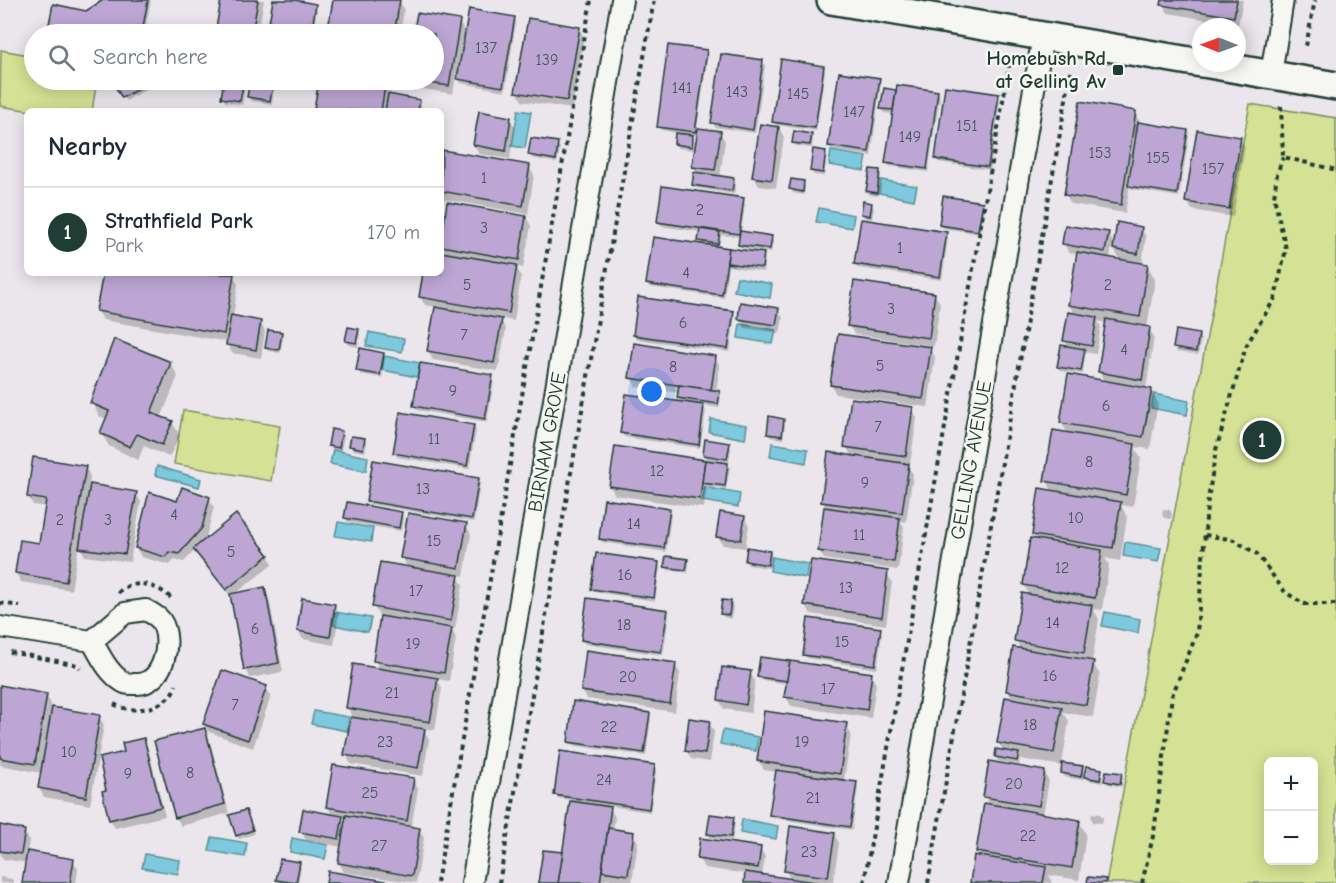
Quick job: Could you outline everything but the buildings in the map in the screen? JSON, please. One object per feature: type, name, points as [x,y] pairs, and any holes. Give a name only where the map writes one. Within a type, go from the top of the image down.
[{"type":"main road","points":[[831,0],[1192,61]]},
{"type":"main road","points":[[1246,70],[1336,86]]},
{"type":"street","name":"BIRNAM GROVE","points":[[472,883],[622,0]]},
{"type":"street","points":[[1271,74],[1283,0]]},
{"type":"street","name":"GELLING AVENUE","points":[[899,883],[1043,36]]},
{"type":"street","points":[[0,627],[92,641]]},
{"type":"path","points":[[437,883],[591,0]]},
{"type":"path","points":[[500,883],[654,0]]},
{"type":"path","points":[[1306,46],[1315,0]]},
{"type":"path","points":[[864,883],[1010,61]]},
{"type":"path","points":[[928,883],[1071,71]]},
{"type":"path","points":[[1142,883],[1154,832],[1172,696],[1197,633],[1207,506],[1216,450],[1246,346],[1275,298],[1286,249],[1274,197],[1277,174],[1283,157],[1281,105]]},
{"type":"path","points":[[1283,157],[1336,170]]},
{"type":"path","points":[[1204,535],[1234,540],[1257,554],[1285,592],[1304,603],[1336,604]]},
{"type":"green space","points":[[1,50],[24,54],[24,90],[95,90],[92,108],[24,108],[24,110],[0,106]]},
{"type":"green space","points":[[1250,104],[1336,118],[1336,883],[1106,883]]},
{"type":"green space","points":[[183,410],[280,426],[271,481],[174,464]]},
{"type":"water","points":[[518,110],[531,112],[525,148],[512,146]]},
{"type":"water","points":[[831,151],[867,157],[864,171],[829,165]]},
{"type":"water","points":[[881,180],[917,186],[914,200],[879,193]]},
{"type":"water","points":[[819,208],[854,215],[852,228],[816,222]]},
{"type":"water","points":[[737,277],[772,284],[770,298],[734,291]]},
{"type":"water","points":[[740,324],[776,330],[773,344],[738,338]]},
{"type":"water","points":[[369,332],[404,339],[402,352],[366,346]]},
{"type":"water","points":[[384,356],[420,363],[417,377],[382,370]]},
{"type":"water","points":[[1154,394],[1189,401],[1187,415],[1151,408]]},
{"type":"water","points":[[711,419],[747,425],[745,439],[709,432]]},
{"type":"water","points":[[772,443],[808,449],[806,463],[770,456]]},
{"type":"water","points":[[333,450],[368,457],[366,471],[330,464]]},
{"type":"water","points":[[157,466],[201,479],[199,487],[155,475]]},
{"type":"water","points":[[705,487],[740,494],[738,507],[702,501]]},
{"type":"water","points":[[338,522],[373,528],[371,542],[335,536]]},
{"type":"water","points":[[1125,542],[1161,548],[1158,562],[1123,556]]},
{"type":"water","points":[[772,557],[808,564],[806,578],[770,571]]},
{"type":"water","points":[[335,612],[371,618],[368,632],[333,625]]},
{"type":"water","points":[[1105,612],[1140,619],[1138,633],[1102,626]]},
{"type":"water","points":[[314,711],[349,717],[347,731],[311,724]]},
{"type":"water","points":[[723,730],[758,737],[756,751],[720,744]]},
{"type":"water","points":[[742,819],[778,826],[776,839],[740,833]]},
{"type":"water","points":[[212,837],[247,843],[245,857],[209,851]]},
{"type":"water","points":[[292,838],[328,845],[325,859],[290,852]]},
{"type":"water","points":[[145,854],[180,860],[178,874],[142,868]]},
{"type":"place","name":"Homebush Rd at Gelling Av","points":[[1118,70]]},
{"type":"place","name":"Strathfield Park","points":[[1262,440]]}]
